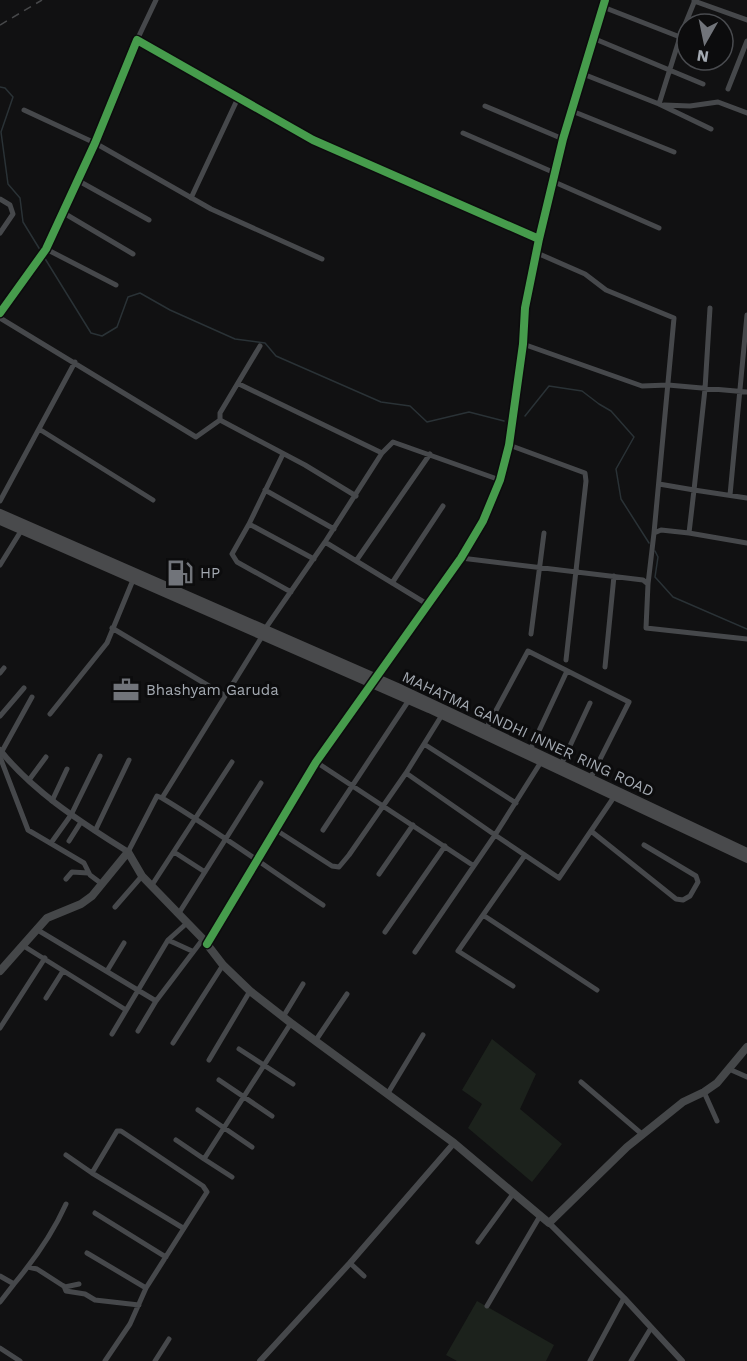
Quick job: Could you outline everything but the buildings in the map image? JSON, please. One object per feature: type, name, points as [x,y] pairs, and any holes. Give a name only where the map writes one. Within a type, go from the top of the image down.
[{"type":"main road","name":"MAHATMA GANDHI INNER RING ROAD","points":[[0,513],[486,729],[747,852]]},
{"type":"main road","name":"MAHATMA GANDHI INNER RING ROAD","points":[[0,521],[133,579],[264,632]]},
{"type":"main road","name":"MAHATMA GANDHI INNER RING ROAD","points":[[374,680],[409,700],[747,859]]},
{"type":"main road","points":[[0,971],[47,918],[87,901],[128,852],[142,876],[188,923],[222,965],[250,990],[283,1017],[454,1143],[549,1223],[643,1135],[683,1102],[717,1083],[747,1047]]},
{"type":"street","points":[[156,0],[95,143],[45,251],[2,304],[0,315],[196,437],[220,420]]},
{"type":"street","points":[[138,1031],[156,1001],[192,951],[205,942],[316,762],[461,558],[483,520],[500,480],[509,445],[524,344],[525,308],[552,181],[605,0]]},
{"type":"street","points":[[694,1],[747,20]]},
{"type":"street","points":[[603,7],[675,35]]},
{"type":"street","points":[[595,39],[703,84]]},
{"type":"street","points":[[137,40],[313,140],[539,239]]},
{"type":"street","points":[[728,89],[747,41]]},
{"type":"street","points":[[659,104],[675,53]]},
{"type":"street","points":[[583,74],[659,104],[711,129]]},
{"type":"street","points":[[191,198],[238,98]]},
{"type":"street","points":[[659,104],[690,106],[718,102],[747,113]]},
{"type":"street","points":[[485,106],[563,139]]},
{"type":"street","points":[[24,110],[95,143],[211,209],[322,259]]},
{"type":"street","points":[[572,111],[674,153]]},
{"type":"street","points":[[463,133],[555,173]]},
{"type":"street","points":[[77,180],[149,220]]},
{"type":"street","points":[[552,181],[659,228]]},
{"type":"street","points":[[0,199],[10,205],[13,213],[0,233]]},
{"type":"street","points":[[62,212],[133,254]]},
{"type":"street","points":[[45,251],[116,285]]},
{"type":"street","points":[[537,253],[585,274],[606,290],[672,316],[675,322],[648,584],[646,628],[747,639]]},
{"type":"street","points":[[689,533],[705,389],[710,308]]},
{"type":"street","points":[[730,495],[747,315]]},
{"type":"street","points":[[524,344],[642,386],[747,392]]},
{"type":"street","points":[[220,420],[220,413],[260,346]]},
{"type":"street","points":[[0,501],[75,362]]},
{"type":"street","points":[[239,384],[382,453]]},
{"type":"street","points":[[220,420],[356,496]]},
{"type":"street","points":[[39,429],[153,500]]},
{"type":"street","points":[[162,798],[264,632],[388,445],[395,442],[500,480]]},
{"type":"street","points":[[509,445],[585,473],[577,572],[566,660]]},
{"type":"street","points":[[283,454],[232,554],[237,562],[291,592]]},
{"type":"street","points":[[356,561],[430,454]]},
{"type":"street","points":[[659,484],[747,498]]},
{"type":"street","points":[[265,490],[334,529]]},
{"type":"street","points":[[392,583],[443,506]]},
{"type":"street","points":[[249,524],[314,559]]},
{"type":"street","points":[[654,533],[660,530],[689,533],[747,543]]},
{"type":"street","points":[[0,565],[21,531]]},
{"type":"street","points":[[531,634],[544,533]]},
{"type":"street","points":[[325,542],[427,604]]},
{"type":"street","points":[[461,558],[643,580],[648,584]]},
{"type":"street","points":[[605,668],[614,576]]},
{"type":"street","points":[[50,714],[107,643],[133,579]]},
{"type":"street","points":[[112,628],[224,695]]},
{"type":"street","points":[[486,729],[528,651],[629,702],[590,778]]},
{"type":"street","points":[[530,750],[567,670]]},
{"type":"street","points":[[0,716],[24,688]]},
{"type":"street","points":[[32,697],[0,754],[27,827],[31,833],[84,863],[88,873],[102,884]]},
{"type":"street","points":[[323,830],[409,700]]},
{"type":"street","points":[[561,765],[590,703]]},
{"type":"street","points":[[276,830],[332,866],[339,867],[350,855],[406,773],[442,715]]},
{"type":"street","points":[[424,744],[516,803]]},
{"type":"street","points":[[0,754],[52,801],[128,852],[157,796],[227,838],[323,905]]},
{"type":"street","points":[[51,843],[71,815],[100,756]]},
{"type":"street","points":[[29,780],[46,757]]},
{"type":"street","points":[[95,831],[129,760]]},
{"type":"street","points":[[152,885],[232,762]]},
{"type":"street","points":[[316,762],[474,866]]},
{"type":"street","points":[[415,952],[495,835],[541,762]]},
{"type":"street","points":[[52,801],[67,769]]},
{"type":"street","points":[[406,773],[559,878],[614,797]]},
{"type":"street","points":[[179,913],[261,783]]},
{"type":"street","points":[[69,841],[81,822]]},
{"type":"street","points":[[379,874],[413,825]]},
{"type":"street","points":[[591,831],[676,898],[683,900],[690,896],[698,882],[696,876],[644,845]]},
{"type":"street","points":[[386,932],[445,846]]},
{"type":"street","points":[[174,852],[205,872]]},
{"type":"street","points":[[513,986],[458,951],[525,855]]},
{"type":"street","points":[[66,879],[72,872],[88,873]]},
{"type":"street","points":[[115,907],[142,876]]},
{"type":"street","points":[[483,915],[597,990]]},
{"type":"street","points":[[112,1034],[168,940],[188,923]]},
{"type":"street","points":[[36,929],[156,1001]]},
{"type":"street","points":[[168,940],[192,951]]},
{"type":"street","points":[[107,971],[124,943]]},
{"type":"street","points":[[22,945],[126,1010]]},
{"type":"street","points":[[0,1028],[45,958]]},
{"type":"street","points":[[173,1043],[222,965]]},
{"type":"street","points":[[46,998],[63,971]]},
{"type":"street","points":[[283,1017],[303,984]]},
{"type":"street","points":[[209,1060],[250,990]]},
{"type":"street","points":[[316,1040],[347,994]]},
{"type":"street","points":[[204,1159],[291,1023]]},
{"type":"street","points":[[388,1093],[423,1035]]},
{"type":"street","points":[[239,1048],[293,1084]]},
{"type":"street","points":[[729,1069],[747,1077]]},
{"type":"street","points":[[219,1080],[272,1116]]},
{"type":"street","points":[[581,1082],[643,1135]]},
{"type":"street","points":[[704,1092],[717,1120]]},
{"type":"street","points":[[198,1110],[252,1147]]},
{"type":"street","points":[[92,1173],[115,1132],[121,1131],[206,1188],[204,1197],[146,1288],[130,1324],[105,1361]]},
{"type":"street","points":[[176,1140],[232,1177]]},
{"type":"street","points":[[260,1361],[350,1263],[454,1143]]},
{"type":"street","points":[[66,1155],[183,1228]]},
{"type":"street","points":[[478,1242],[513,1194]]},
{"type":"street","points":[[0,1302],[28,1268],[60,1219],[66,1204]]},
{"type":"street","points":[[95,1213],[166,1257]]},
{"type":"street","points":[[487,1306],[540,1216]]},
{"type":"street","points":[[549,1223],[624,1298],[682,1361]]},
{"type":"street","points":[[87,1253],[146,1288]]},
{"type":"street","points":[[350,1263],[364,1276]]},
{"type":"street","points":[[28,1268],[37,1269],[64,1286],[66,1291],[85,1294],[95,1300],[138,1305]]},
{"type":"street","points":[[0,1276],[14,1284]]},
{"type":"street","points":[[64,1286],[79,1284]]},
{"type":"street","points":[[590,1361],[624,1298]]},
{"type":"street","points":[[630,1361],[651,1328]]},
{"type":"street","points":[[155,1361],[169,1340]]},
{"type":"street","points":[[0,1348],[20,1361]]},
{"type":"shaded area","points":[[492,1039],[536,1074],[520,1109],[562,1144],[532,1182],[468,1128],[482,1104],[462,1090]]},
{"type":"shaded area","points":[[477,1301],[554,1345],[546,1361],[457,1361],[446,1355]]},
{"type":"waterway","points":[[0,87],[5,88],[13,97],[1,132],[8,184],[20,198],[23,222],[42,253]]},
{"type":"waterway","points":[[44,257],[91,333],[102,336],[117,327],[128,297],[140,293],[170,310],[235,339],[265,343],[276,356],[381,402],[410,406],[427,422],[469,412],[504,421]]},
{"type":"waterway","points":[[525,416],[549,386],[582,391],[611,411],[634,437],[616,469],[621,499],[649,543]]},
{"type":"waterway","points":[[655,551],[658,557],[655,577],[673,597],[747,629]]},
{"type":"railway","points":[[0,25],[42,0]]},
{"type":"cycle path","points":[[207,944],[316,762],[461,558],[483,521],[500,480],[509,445],[523,344],[525,308],[539,239],[563,139],[605,0]]},
{"type":"cycle path","points":[[0,313],[46,249],[95,143],[137,40],[313,140],[539,239]]},
{"type":"place","name":"HP","points":[[180,573]]},
{"type":"place","name":"Bhashyam Garuda","points":[[126,690]]}]
